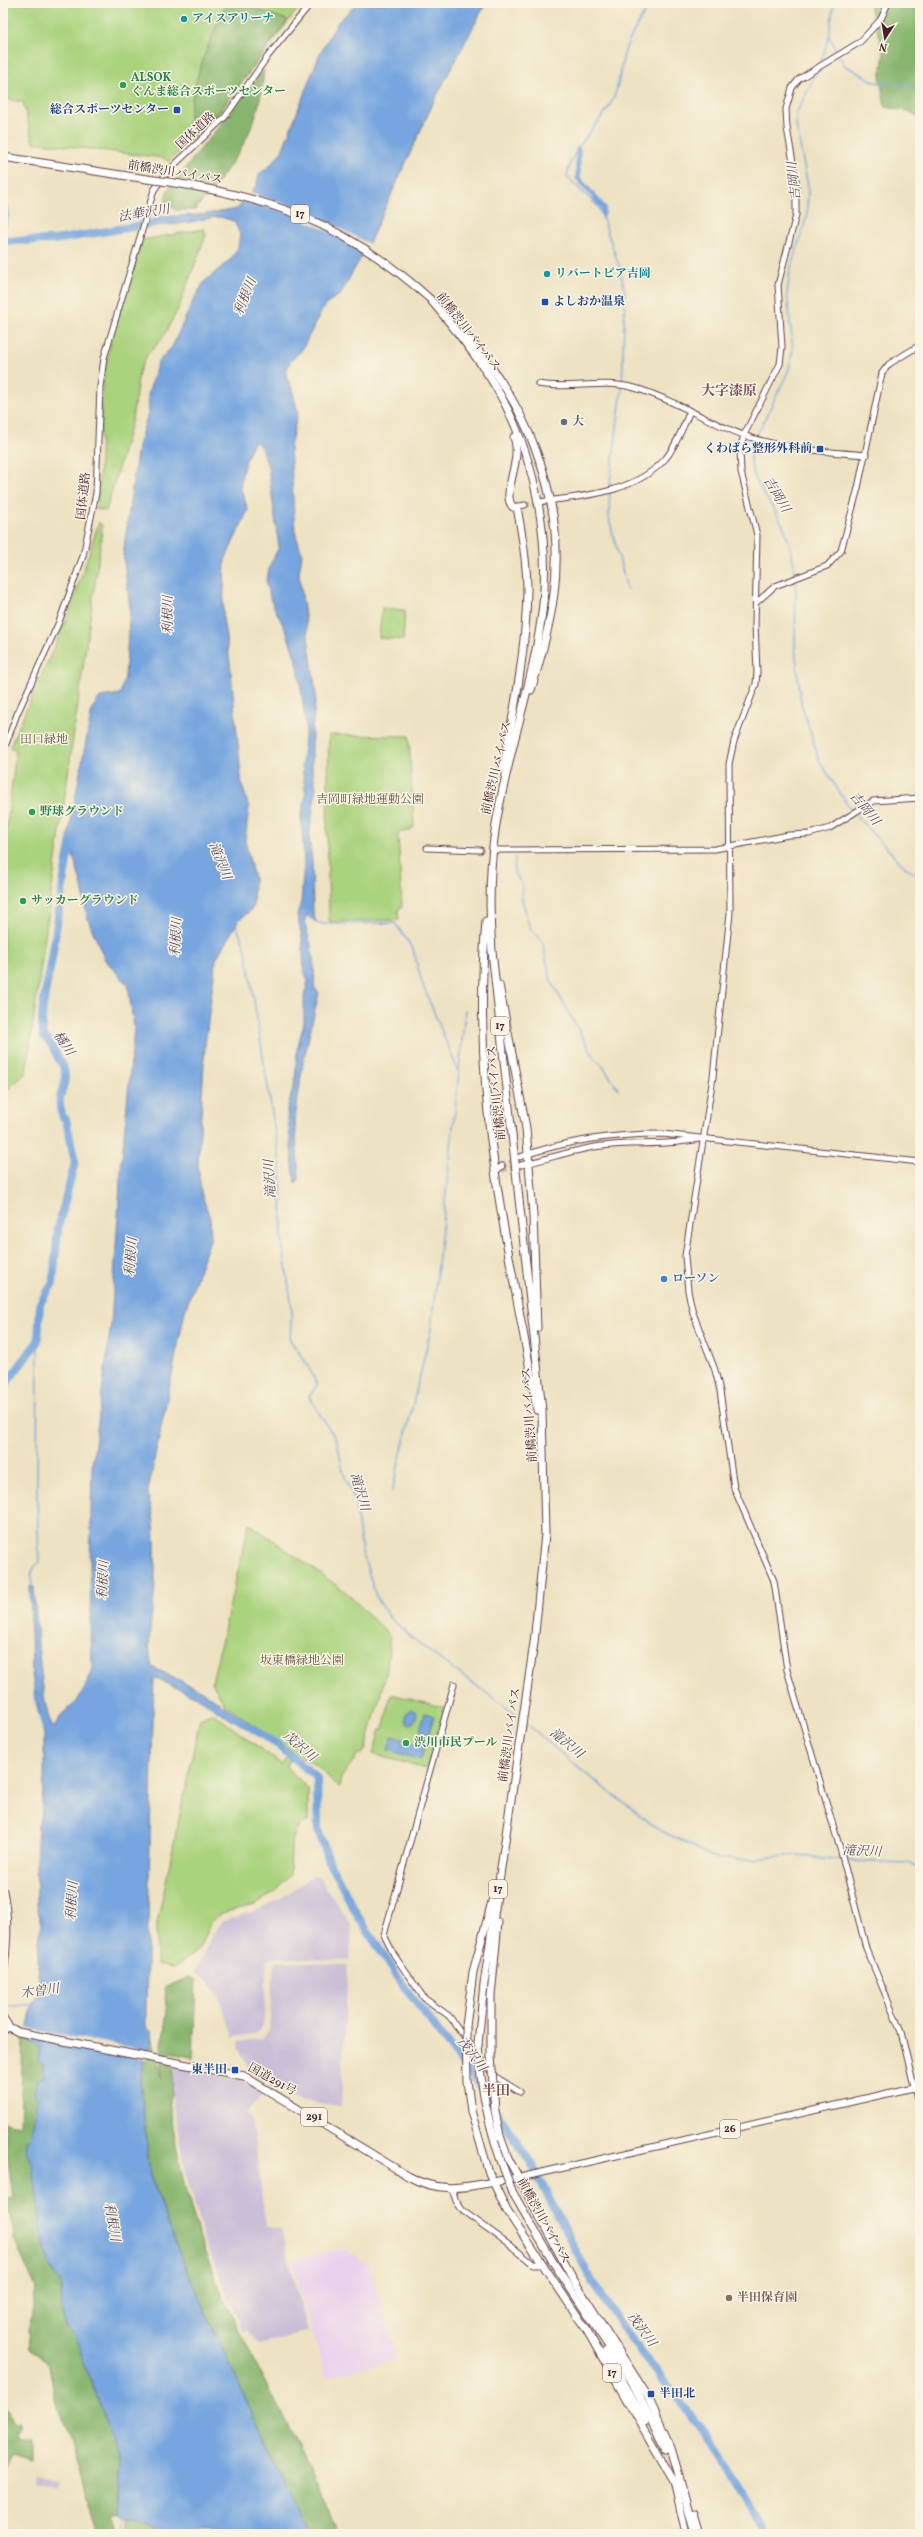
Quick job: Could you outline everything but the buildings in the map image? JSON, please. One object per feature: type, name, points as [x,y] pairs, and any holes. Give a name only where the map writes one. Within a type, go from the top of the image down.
[{"type":"highway","name":"前橋渋川バイパス","points":[[4,157],[147,179],[236,195],[306,216],[368,250],[430,299],[478,354],[519,439],[528,466],[538,507],[545,564],[542,606],[536,644],[494,831],[489,884],[492,952],[542,1410],[545,1534],[534,1643],[479,2018],[478,2044],[480,2074],[488,2123],[513,2193],[579,2302],[684,2491],[694,2534]]},
{"type":"highway","points":[[478,354],[511,397],[537,450],[552,501],[556,530],[556,564],[550,619],[504,783]]},
{"type":"highway","points":[[494,831],[500,782],[515,699],[526,612],[525,566],[515,507],[508,496],[516,466],[517,450],[496,389]]},
{"type":"highway","points":[[489,884],[484,952],[483,1011],[487,1095],[544,1452]]},
{"type":"highway","points":[[492,952],[505,1011],[526,1128],[524,1156],[533,1215],[538,1330],[544,1392],[542,1410]]},
{"type":"highway","name":"17","points":[[501,1867],[473,1972],[466,2026],[467,2074],[471,2111],[493,2181],[507,2211],[598,2350],[678,2482]]},
{"type":"highway","points":[[3,1891],[7,1912],[3,1975]]},
{"type":"highway","name":"17","points":[[496,1904],[498,1922],[491,1996],[491,2056],[495,2111],[500,2136],[508,2158],[558,2256],[648,2397],[670,2448],[678,2482]]},
{"type":"highway","points":[[3,2018],[9,2027]]},
{"type":"highway","name":"国道291号","points":[[9,2027],[24,2033],[218,2069],[249,2078],[418,2182],[435,2188],[452,2189],[518,2178]]},
{"type":"highway","name":"前橋渋川バイパス","points":[[678,2482],[686,2534]]},
{"type":"highway","points":[[684,2491],[699,2525],[700,2534]]},
{"type":"main road","points":[[3,2032],[9,2027]]},
{"type":"main road","name":"26","points":[[518,2178],[541,2171],[917,2087]]},
{"type":"street","name":"国体道路","points":[[3,752],[17,714],[59,622],[83,556],[96,493],[100,387],[104,358],[144,219],[160,179],[225,117],[268,56],[311,3]]},
{"type":"street","points":[[888,3],[881,19],[860,42],[813,69],[799,79],[792,88],[786,109],[787,128],[796,180],[796,215],[778,285],[782,347],[780,364],[744,435],[740,449],[740,472],[757,535],[756,684],[734,741],[729,764],[730,913],[713,1077],[702,1138],[685,1256],[688,1291],[693,1313],[715,1370],[720,1391],[734,1488],[774,1581],[787,1670],[841,1852],[866,1948],[901,2032],[917,2087],[920,2111]]},
{"type":"street","points":[[757,602],[775,586],[788,579],[827,566],[841,551],[866,455],[882,373],[889,364],[920,345]]},
{"type":"street","points":[[538,384],[620,385],[635,388],[750,437],[817,452],[866,455]]},
{"type":"street","points":[[540,502],[604,492],[631,483],[649,472],[669,452],[680,435],[690,411]]},
{"type":"street","points":[[515,507],[525,505]]},
{"type":"street","points":[[496,850],[688,849],[730,846],[776,837],[809,834],[830,828],[873,801],[920,798]]},
{"type":"street","points":[[427,848],[480,850]]},
{"type":"street","points":[[524,1156],[567,1143],[607,1137],[663,1134],[920,1162]]},
{"type":"street","points":[[525,1164],[580,1149],[638,1142],[684,1142],[702,1138]]},
{"type":"street","points":[[454,1684],[384,1935],[405,1973],[424,1998],[449,2016],[494,2076],[520,2092]]},
{"type":"street","points":[[452,2189],[456,2201],[463,2211],[509,2244],[533,2264],[543,2265]]},
{"type":"shaded area","points":[[313,1876],[320,1878],[352,1926],[350,1961],[271,1957],[267,1959],[264,2022],[261,2029],[252,2034],[233,2037],[217,1993],[206,1979],[194,1973],[213,1934],[223,1921],[258,1910],[281,1898]]},
{"type":"shaded area","points":[[274,1961],[348,1965],[341,2106],[298,2100],[256,2075],[249,2068],[238,2049],[239,2042],[261,2038],[269,2031]]},
{"type":"shaded area","points":[[173,2065],[239,2080],[265,2092],[246,2113],[252,2119],[266,2227],[281,2229],[308,2331],[259,2345],[247,2330],[243,2331],[204,2241],[186,2176],[172,2100]]},
{"type":"shaded area","points":[[344,2248],[369,2265],[396,2355],[395,2359],[326,2378],[292,2261]]},
{"type":"shaded area","points":[[36,2476],[59,2482],[57,2489],[35,2483]]},
{"type":"green space","name":"ALSOK ぐんま総合スポーツセンター","points":[[3,3],[302,3],[216,117],[168,162],[164,158],[33,142],[23,102],[6,99],[3,75]]},
{"type":"green space","points":[[226,3],[237,3],[288,20],[217,114],[201,131],[189,123],[193,92],[202,62]]},
{"type":"green space","points":[[869,3],[908,3],[920,12],[920,119],[911,112],[885,107],[880,78],[884,54]]},
{"type":"green space","points":[[264,70],[257,112],[242,146],[232,162],[195,210],[175,210],[165,201],[167,191]]},
{"type":"green space","points":[[204,229],[206,235],[178,309],[162,339],[147,355],[139,372],[132,420],[106,511],[96,509],[104,375],[111,341],[142,240]]},
{"type":"green space","name":"田口緑地","points":[[99,522],[102,526],[101,540],[26,1073],[3,1094],[3,859],[16,749],[9,748],[69,614]]},
{"type":"green space","points":[[382,608],[405,610],[403,640],[379,638]]},
{"type":"green space","name":"吉岡町緑地運動公園","points":[[329,735],[409,736],[414,827],[408,831],[398,833],[402,907],[398,910],[399,920],[329,922],[327,827]]},
{"type":"green space","name":"坂東橋緑地公園","points":[[249,1523],[346,1592],[390,1636],[387,1670],[366,1748],[361,1755],[359,1753],[341,1778],[339,1788],[317,1766],[295,1753],[286,1767],[308,1788],[308,1822],[302,1823],[296,1830],[291,1844],[290,1876],[274,1892],[256,1904],[222,1913],[211,1922],[197,1952],[173,1968],[157,1965],[157,1924],[200,1719],[213,1713],[281,1764],[292,1751],[224,1704],[212,1682]]},
{"type":"green space","name":"渋川市民プール","points":[[391,1694],[445,1708],[426,1769],[373,1754],[380,1730],[383,1730]]},
{"type":"green space","points":[[189,1977],[196,1980],[193,2058],[170,2052],[167,2064],[173,2065],[172,2095],[169,2101],[177,2151],[188,2200],[198,2233],[229,2310],[304,2458],[338,2534],[307,2534],[182,2260],[150,2175],[140,2080],[143,2063],[153,2040],[161,2078],[161,2051],[167,2012],[164,1988]]},
{"type":"green space","points":[[23,2037],[30,2039],[31,2042],[40,2048],[38,2061],[43,2064],[44,2077],[27,2154],[33,2164],[42,2238],[51,2267],[61,2284],[62,2311],[66,2327],[74,2336],[119,2457],[116,2514],[110,2514],[115,2529],[126,2532],[126,2517],[131,2517],[145,2522],[160,2534],[97,2534],[86,2500],[73,2439],[56,2404],[49,2365],[30,2348],[29,2330],[36,2289],[14,2239],[11,2214],[3,2214],[3,2199],[13,2198],[3,2122],[20,2125]]},
{"type":"green space","points":[[3,2406],[9,2411],[13,2423],[19,2422],[19,2430],[15,2430],[18,2440],[32,2440],[32,2461],[11,2455],[3,2473]]},
{"type":"water","name":"利根川","points":[[358,3],[486,3],[435,99],[370,241],[340,295],[331,300],[321,312],[302,350],[290,362],[287,369],[286,377],[291,385],[298,413],[290,446],[295,532],[302,554],[299,573],[316,694],[312,730],[312,770],[316,788],[309,837],[312,860],[313,911],[316,922],[306,915],[305,923],[311,946],[315,977],[314,987],[319,993],[303,1063],[295,1120],[299,1180],[295,1183],[287,1110],[295,1081],[297,1049],[304,1023],[304,996],[308,981],[304,970],[302,937],[297,915],[301,902],[304,862],[301,815],[306,796],[302,766],[306,726],[298,666],[287,633],[271,601],[266,581],[271,563],[279,547],[268,466],[260,446],[255,441],[247,458],[241,478],[241,489],[248,510],[225,560],[223,618],[230,662],[242,785],[249,807],[245,841],[254,878],[253,908],[238,921],[216,959],[205,1045],[198,1164],[201,1192],[210,1218],[211,1237],[185,1311],[148,1491],[153,1515],[155,1540],[155,1582],[149,1646],[152,1667],[200,1690],[237,1715],[233,1721],[199,1698],[154,1678],[146,2005],[146,2027],[152,2032],[153,2040],[143,2063],[140,2080],[150,2175],[182,2260],[307,2534],[160,2534],[147,2523],[132,2518],[121,2518],[121,2515],[116,2514],[119,2457],[74,2336],[66,2327],[62,2311],[61,2284],[51,2267],[42,2238],[33,2164],[27,2154],[26,2140],[30,2138],[38,2099],[34,2094],[37,2079],[44,2077],[43,2064],[38,2061],[40,2048],[26,2038],[32,2006],[39,1991],[38,1954],[41,1925],[37,1904],[36,1861],[38,1826],[41,1812],[44,1777],[44,1735],[32,1675],[30,1586],[34,1587],[42,1684],[49,1719],[54,1728],[62,1714],[77,1702],[92,1673],[90,1564],[92,1467],[111,1324],[121,1168],[134,1029],[128,985],[105,960],[87,917],[82,887],[68,837],[92,709],[100,697],[120,694],[125,677],[130,608],[123,554],[138,446],[149,410],[148,395],[158,362],[172,347],[194,299],[205,281],[231,259],[238,248],[240,234],[234,221],[220,217],[176,224],[160,223],[153,220],[157,217],[200,215],[237,209],[257,185],[259,174],[269,167],[282,151],[320,53],[338,22]]},
{"type":"water","points":[[410,1709],[415,1711],[417,1715],[413,1723],[409,1725],[406,1722],[406,1714]]},
{"type":"water","points":[[425,1713],[434,1716],[429,1733],[420,1730]]},
{"type":"water","points":[[392,1736],[425,1746],[421,1760],[388,1750]]},
{"type":"pier","points":[[249,192],[308,212],[370,244],[365,252],[347,240],[289,213],[243,200]]},
{"type":"pier","points":[[25,2028],[150,2051],[147,2059],[25,2032]]},
{"type":"waterway","points":[[627,589],[609,518],[610,482],[622,389],[625,292],[620,269],[599,207],[567,177],[569,167],[578,148],[613,100],[627,44],[636,26],[651,3]]},
{"type":"waterway","name":"吉岡川","points":[[820,65],[829,36],[834,3]]},
{"type":"waterway","points":[[829,36],[844,65],[875,82],[915,86],[920,83]]},
{"type":"waterway","name":"吉岡川","points":[[756,437],[788,372],[793,350],[787,294],[790,271],[807,216],[808,186],[796,125],[796,114],[819,68]]},
{"type":"waterway","points":[[578,149],[578,178],[604,208],[603,214]]},
{"type":"waterway","points":[[3,204],[5,216],[3,224]]},
{"type":"waterway","name":"法華沢川","points":[[3,241],[55,240],[167,221]]},
{"type":"waterway","name":"吉岡川","points":[[754,440],[751,453],[751,464],[754,476],[784,528],[790,545],[796,576]]},
{"type":"waterway","name":"吉岡川","points":[[796,579],[795,648],[801,703],[819,760],[852,812]]},
{"type":"waterway","name":"吉岡川","points":[[855,815],[905,867],[920,877]]},
{"type":"waterway","name":"橘川","points":[[3,1388],[38,1341],[40,1303],[53,1283],[58,1228],[75,1162],[66,1119],[63,1117],[60,1109],[60,1097],[65,1082],[64,1069],[52,1045],[43,1036],[42,1016],[71,840],[76,837]]},
{"type":"waterway","points":[[515,857],[514,872],[522,884],[522,900],[530,928],[542,941],[551,981],[595,1059],[602,1065],[618,1089]]},
{"type":"waterway","name":"滝沢川","points":[[235,922],[246,950],[281,1170],[282,1239],[292,1308],[290,1340],[308,1365],[317,1385],[309,1397],[337,1441],[343,1472],[355,1501],[362,1552],[377,1599],[390,1618],[423,1647],[521,1718]]},
{"type":"waterway","points":[[316,922],[324,924],[395,923],[413,949],[422,983],[459,1073],[431,1329],[392,1491]]},
{"type":"waterway","points":[[459,1071],[465,1011]]},
{"type":"waterway","points":[[32,1588],[31,1577],[34,1568],[39,1562],[37,1496],[38,1339]]},
{"type":"waterway","points":[[35,1688],[34,1696],[43,1729]]},
{"type":"waterway","name":"茂沢川","points":[[227,1712],[278,1745],[317,1778],[318,1830],[330,1864],[359,1918],[403,1985],[477,2083],[531,2163],[591,2280],[630,2338],[713,2444],[766,2534]]},
{"type":"waterway","name":"滝沢川","points":[[525,1722],[571,1762],[639,1815],[660,1830],[713,1857],[737,1860],[798,1855],[842,1860]]},
{"type":"waterway","name":"滝沢川","points":[[846,1861],[909,1863],[920,1869]]},
{"type":"waterway","name":"木曽川","points":[[3,2007],[35,2004]]},
{"type":"waterway","points":[[121,2534],[123,2518]]},
{"type":"tunnel","points":[[525,505],[540,503]]},
{"type":"tunnel","points":[[480,850],[495,850]]},
{"type":"tunnel","points":[[502,1166],[517,1159]]},
{"type":"tunnel","points":[[502,1170],[519,1166]]},
{"type":"place","name":"アイスアリーナ","points":[[184,19]]},
{"type":"place","name":"ALSOK ぐんま総合スポーツセンター","points":[[123,85]]},
{"type":"place","name":"総合スポーツセンター","points":[[177,110]]},
{"type":"place","name":"リバートピア吉岡","points":[[547,274]]},
{"type":"place","name":"よしおか温泉","points":[[545,302]]},
{"type":"place","name":"大","points":[[564,422]]},
{"type":"place","name":"くわばら整形外科前","points":[[820,449]]},
{"type":"place","name":"野球グラウンド","points":[[32,812]]},
{"type":"place","name":"サッカーグラウンド","points":[[23,901]]},
{"type":"place","name":"ローソン","points":[[664,1279]]},
{"type":"place","name":"渋川市民プール","points":[[406,1743]]},
{"type":"place","name":"東半田","points":[[235,2070]]},
{"type":"place","name":"半田保育園","points":[[729,2298]]},
{"type":"place","name":"半田北","points":[[651,2394]]},
{"type":"district","name":"大字漆原","points":[[729,391]]},
{"type":"district","name":"半田","points":[[496,2091]]}]
